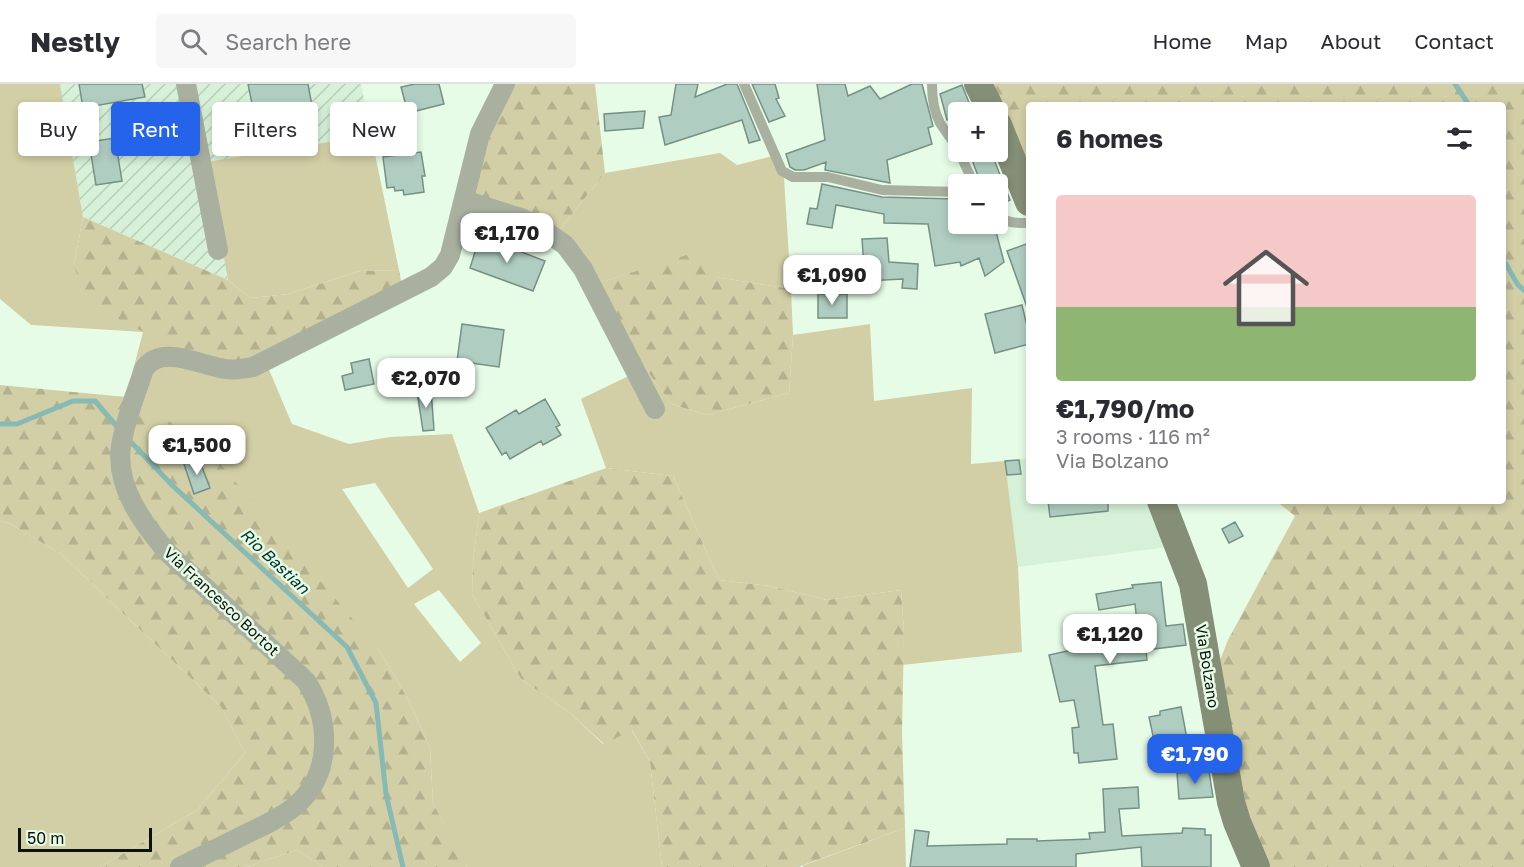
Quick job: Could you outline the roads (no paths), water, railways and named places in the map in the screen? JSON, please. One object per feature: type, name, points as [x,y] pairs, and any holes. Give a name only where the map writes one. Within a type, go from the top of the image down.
[{"type":"street","points":[[186,84],[218,250]]},
{"type":"street","name":"Via Francesco Bortot","points":[[180,867],[278,818],[295,806],[307,794],[317,777],[325,746],[324,728],[315,696],[306,681],[170,554],[152,534],[130,496],[120,463],[121,446],[144,369],[153,361],[176,357],[222,369],[239,370],[253,367],[431,277],[443,267],[450,255],[480,134],[505,84]]},
{"type":"street","points":[[978,84],[987,102]]},
{"type":"street","points":[[1008,150],[1026,195]]},
{"type":"street","points":[[464,200],[530,222],[552,234],[565,245],[584,269],[655,409]]},
{"type":"street","name":"Via Bolzano","points":[[1162,504],[1193,584],[1230,802],[1256,867]]},
{"type":"lane","points":[[744,84],[782,171],[786,175],[828,177],[882,190],[948,192]]},
{"type":"lane","points":[[932,84],[937,117],[948,133]]},
{"type":"lane","points":[[1008,221],[1026,223]]},
{"type":"waterway","points":[[1455,84],[1467,102]]},
{"type":"waterway","points":[[1506,264],[1518,285],[1524,290]]},
{"type":"waterway","name":"Rio Bastian","points":[[0,424],[17,424],[73,401],[95,401],[119,429]]},
{"type":"waterway","name":"Rio Bastian","points":[[127,438],[173,486],[347,647],[376,703],[386,794],[403,867]]}]
